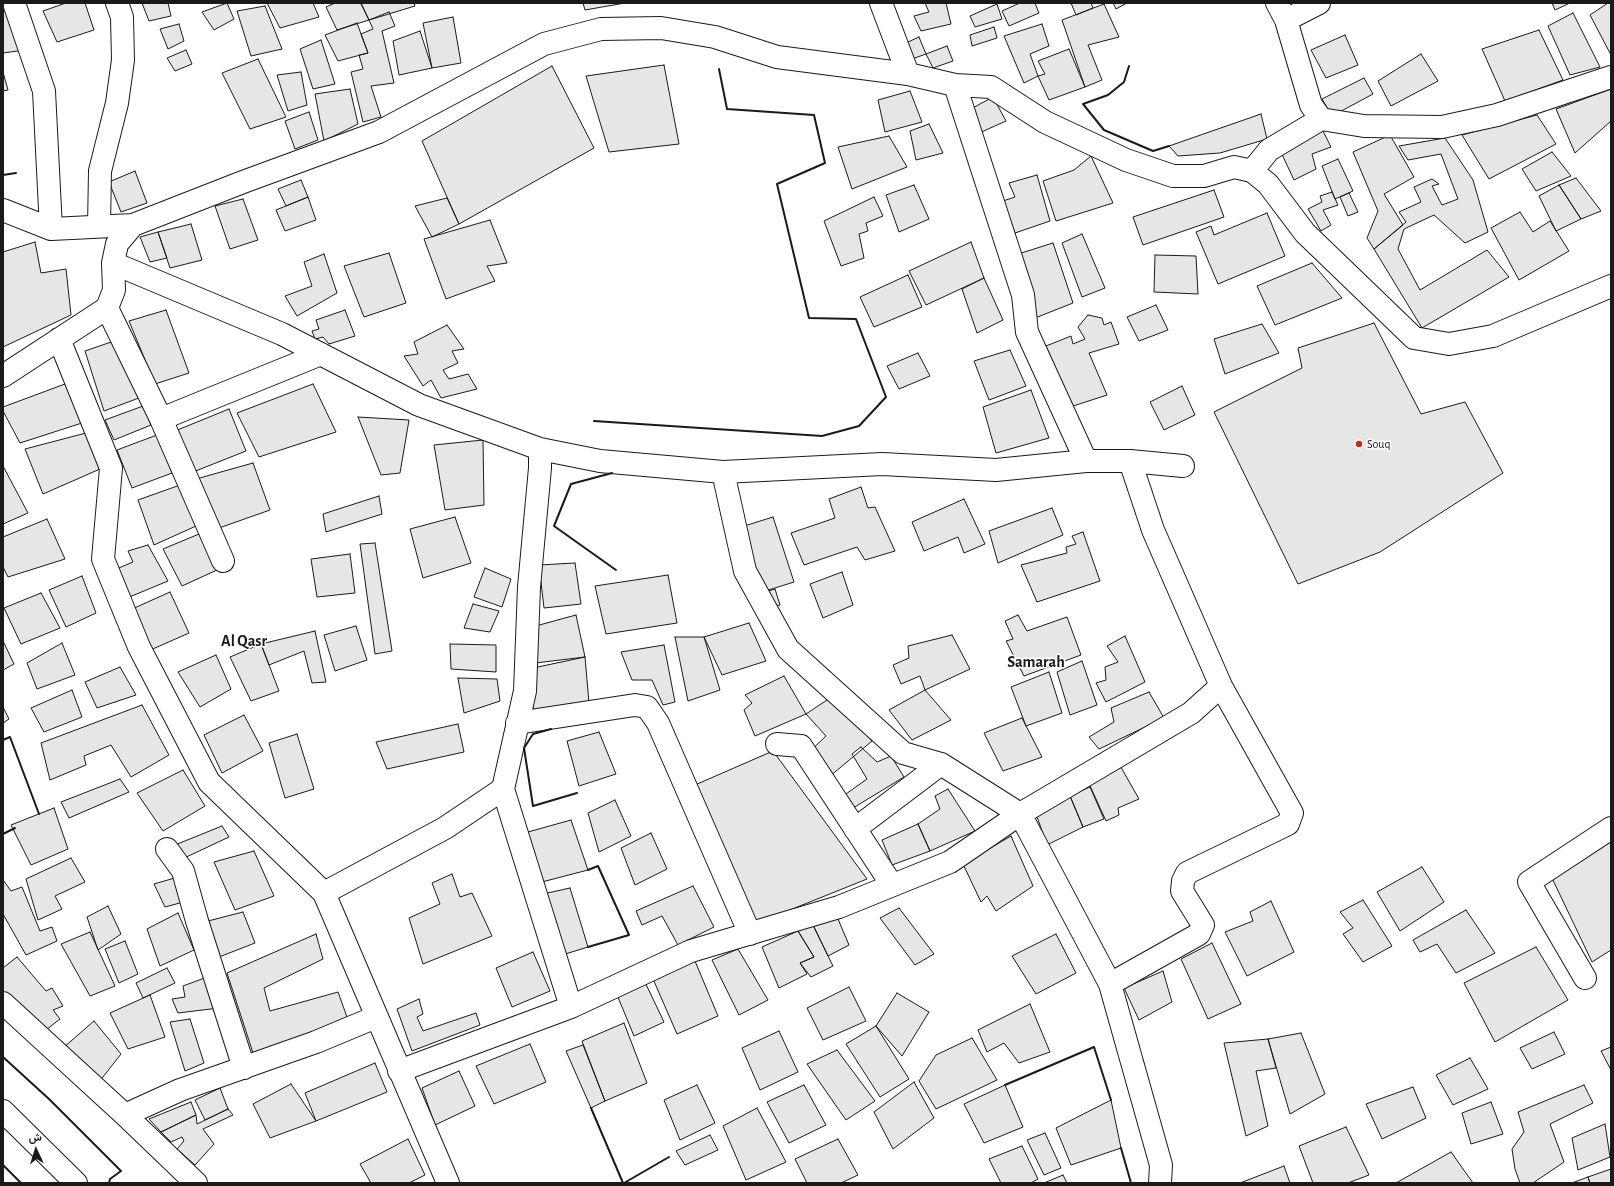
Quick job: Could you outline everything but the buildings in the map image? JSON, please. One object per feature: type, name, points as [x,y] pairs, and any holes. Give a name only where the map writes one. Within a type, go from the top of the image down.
[{"type":"street","points":[[14,3],[44,91],[51,229]]},
{"type":"street","points":[[99,226],[100,171],[117,103],[123,60],[122,17],[117,3]]},
{"type":"street","points":[[881,3],[908,74]]},
{"type":"street","points":[[1319,3],[1281,11],[1311,104],[1321,119]]},
{"type":"street","points":[[3,210],[51,229],[133,225],[242,182],[379,132],[544,44],[601,29],[661,28],[715,37],[777,57],[908,74],[955,85],[991,87],[1045,122],[1126,160],[1174,176],[1204,176],[1234,167],[1252,170],[1268,184],[1306,233],[1414,338],[1449,344],[1493,336],[1611,286]]},
{"type":"street","points":[[1252,170],[1269,150],[1321,119],[1364,126],[1442,128],[1497,115],[1611,77]]},
{"type":"street","points":[[955,85],[1023,295],[1027,332],[1086,461]]},
{"type":"street","points":[[3,376],[107,308],[114,290],[113,263],[117,244],[133,225]]},
{"type":"street","points":[[113,263],[282,334],[419,405],[540,449],[600,461],[723,472],[882,464],[996,470],[1086,461],[1130,461],[1183,466]]},
{"type":"street","points":[[107,308],[161,420],[223,561]]},
{"type":"street","points":[[59,339],[111,468],[103,559],[139,647],[209,782],[324,894],[448,1183]]},
{"type":"street","points":[[161,420],[321,354]]},
{"type":"street","points":[[540,449],[540,468],[529,587],[525,691],[503,789],[571,1007]]},
{"type":"street","points":[[1110,984],[1199,934],[1203,925],[1182,891],[1183,881],[1187,873],[1288,824],[1292,813],[1221,686],[1153,530],[1130,461]]},
{"type":"street","points":[[723,472],[745,571],[788,649],[903,752],[941,764],[1020,814],[1110,984],[1161,1165],[1160,1183]]},
{"type":"street","points":[[399,1071],[571,1007],[691,951],[839,907],[950,862],[1020,814],[1190,713],[1221,686]]},
{"type":"street","points":[[517,723],[635,705],[647,707],[658,723],[750,934]]},
{"type":"street","points":[[777,744],[801,746],[892,885]]},
{"type":"street","points":[[855,828],[941,764]]},
{"type":"street","points":[[324,894],[445,828],[503,789]]},
{"type":"street","points":[[1585,978],[1529,882],[1611,828]]},
{"type":"street","points":[[167,849],[183,871],[197,921],[244,1068]]},
{"type":"street","points":[[3,1003],[125,1115],[196,1183]]},
{"type":"street","points":[[125,1115],[180,1090],[316,1042],[376,1017]]},
{"type":"street","points":[[3,1111],[76,1183]]},
{"type":"wall","points":[[1129,66],[1124,82],[1108,95],[1083,104],[1104,130],[1153,151],[1169,146]]},
{"type":"wall","points":[[594,421],[822,436],[859,426],[886,397],[856,319],[809,318],[777,184],[825,163],[814,115],[727,109],[719,69]]},
{"type":"wall","points":[[3,175],[16,173]]},
{"type":"wall","points":[[612,473],[571,484],[554,526],[616,570]]},
{"type":"wall","points":[[551,729],[533,734],[524,748],[533,806],[577,793]]},
{"type":"wall","points":[[3,740],[10,737],[39,814]]},
{"type":"wall","points":[[3,834],[15,828]]},
{"type":"wall","points":[[588,870],[598,866],[629,935],[588,947]]},
{"type":"wall","points":[[1005,1085],[1094,1047],[1111,1100]]},
{"type":"wall","points":[[3,1057],[49,1099],[121,1171],[110,1179],[109,1183]]},
{"type":"wall","points":[[591,1108],[623,1183]]},
{"type":"wall","points":[[1121,1148],[1131,1183]]},
{"type":"wall","points":[[624,1183],[669,1157]]},
{"type":"wall","points":[[3,1165],[21,1183]]},
{"type":"place","name":"Souq","points":[[1359,444]]},
{"type":"district","name":"Al Qasr","points":[[244,641]]},
{"type":"district","name":"Samarah","points":[[1036,662]]}]
